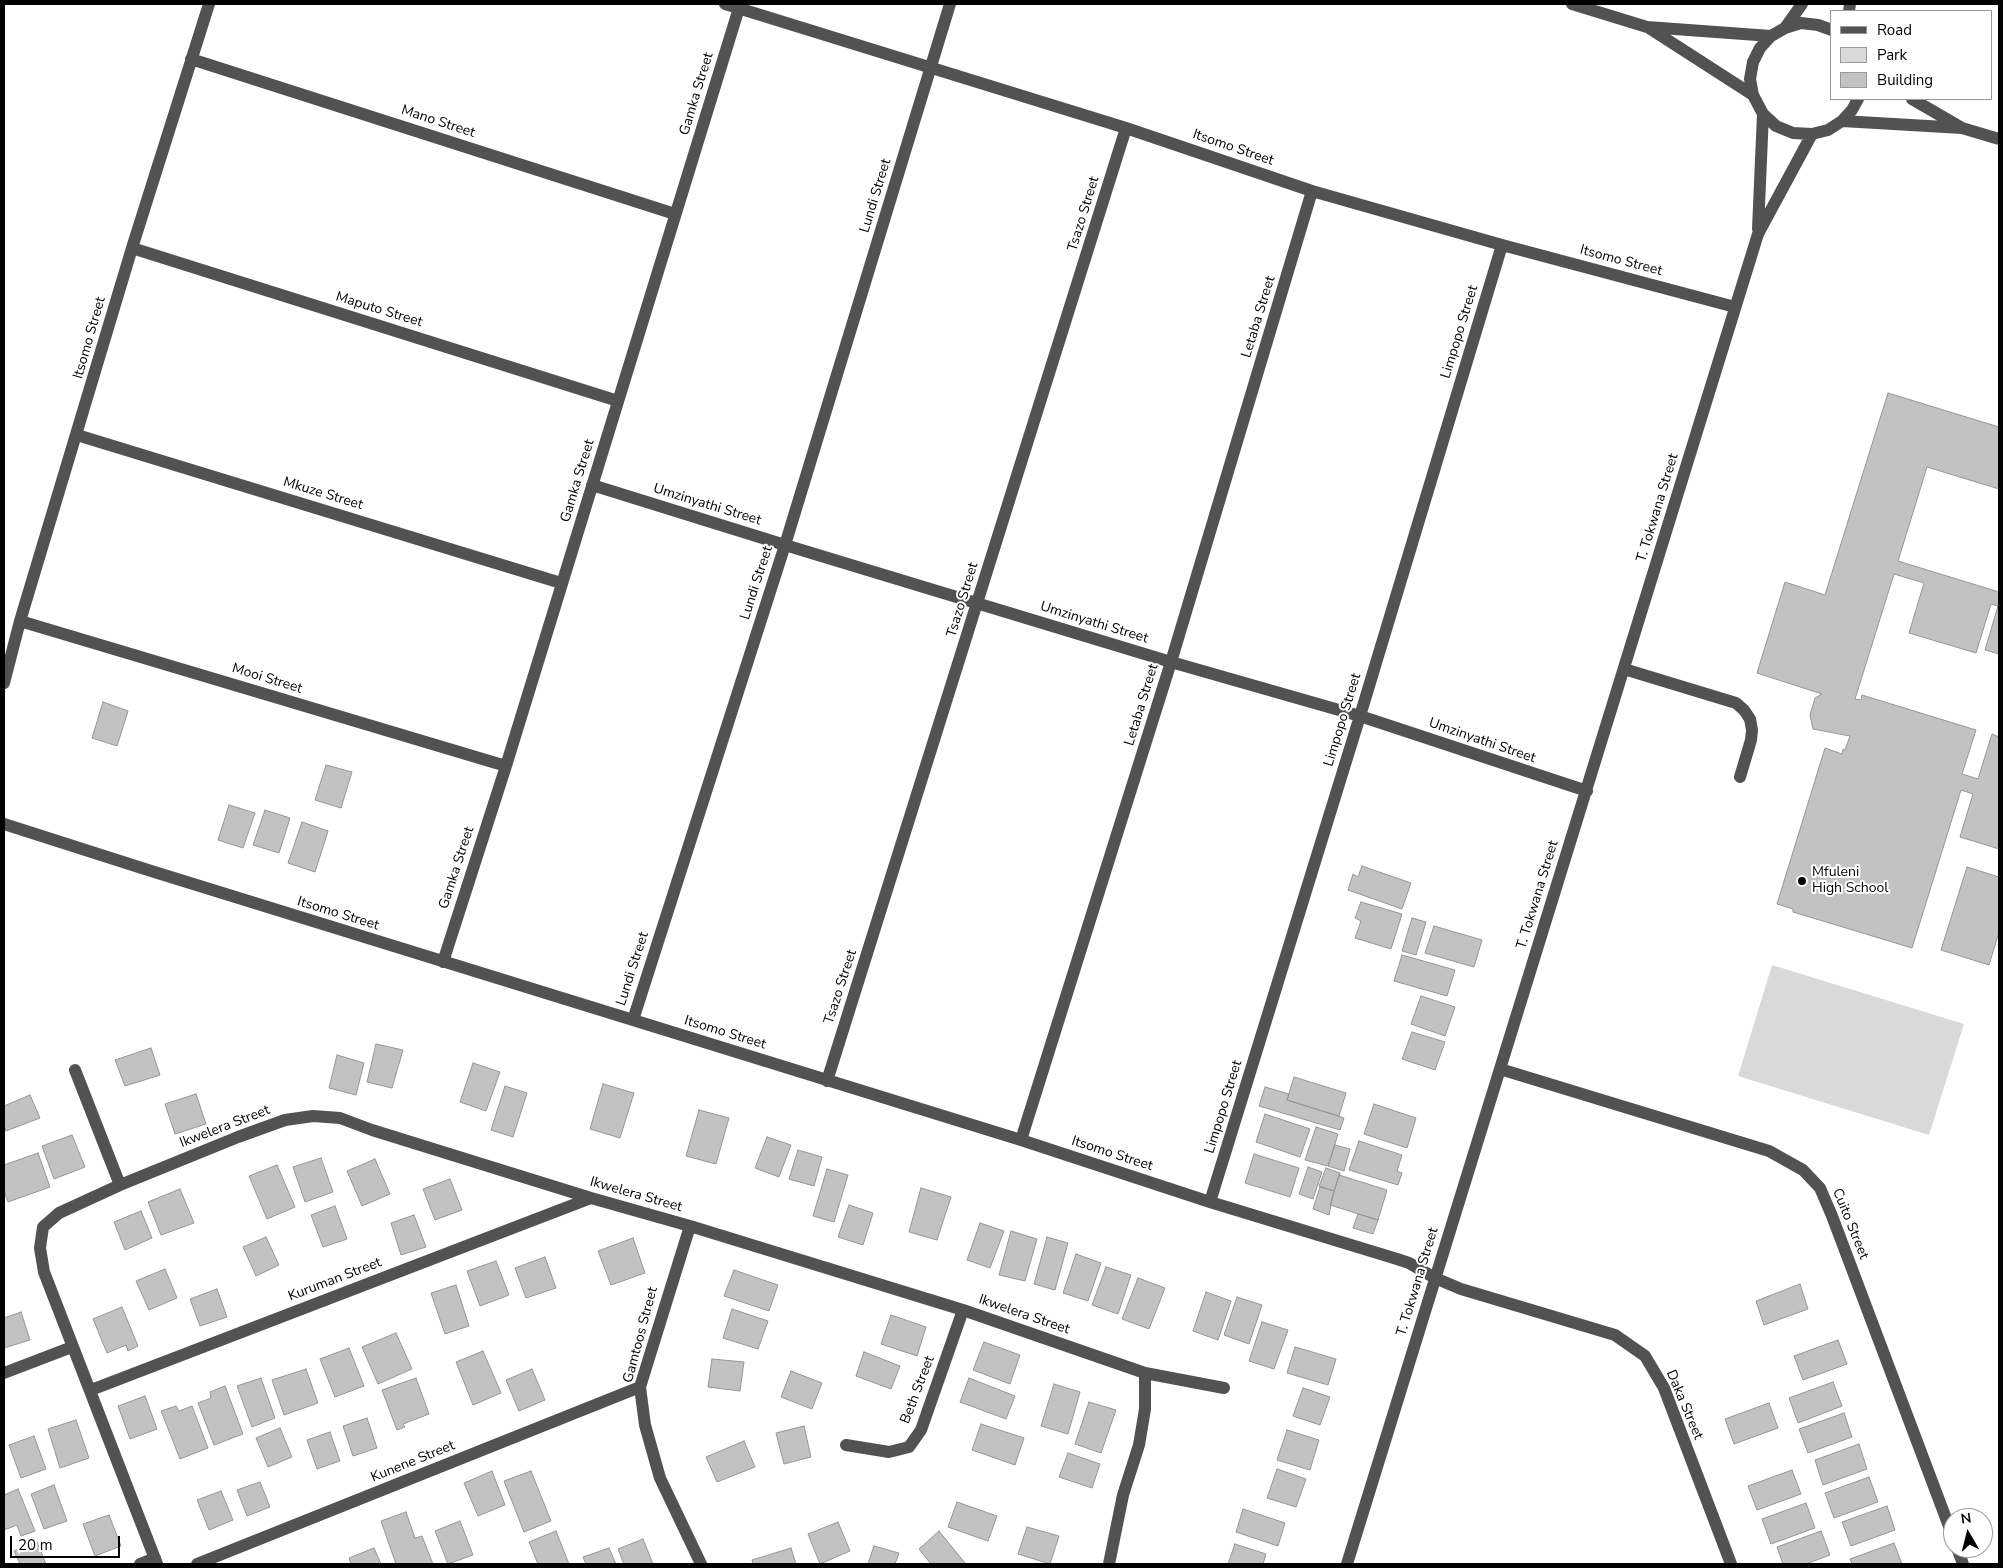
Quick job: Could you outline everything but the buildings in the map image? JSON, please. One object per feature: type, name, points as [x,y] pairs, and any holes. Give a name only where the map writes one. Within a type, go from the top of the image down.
[{"type":"street","name":"Itsomo Street","points":[[4,683],[20,621],[132,248],[210,4]]},
{"type":"street","name":"Itsomo Street","points":[[725,4],[1126,128],[1312,190],[1502,245],[1736,307]]},
{"type":"street","name":"Lundi Street","points":[[633,1020],[785,545],[950,4]]},
{"type":"street","points":[[1572,4],[1647,27],[1771,36]]},
{"type":"street","points":[[1785,28],[1802,4]]},
{"type":"street","name":"Gamka Street","points":[[443,962],[506,766],[739,8]]},
{"type":"street","points":[[1830,29],[1818,25],[1801,24],[1785,28],[1771,36],[1760,48],[1753,62],[1750,79],[1752,95],[1763,114],[1776,126],[1793,133],[1812,134],[1828,130],[1842,121],[1852,110],[1857,100]]},
{"type":"street","points":[[1647,27],[1752,95]]},
{"type":"street","name":"Mano Street","points":[[191,59],[675,214]]},
{"type":"street","points":[[1914,100],[1962,128],[1999,140]]},
{"type":"street","name":"T. Tokwana Street","points":[[1758,234],[1763,114]]},
{"type":"street","points":[[1842,121],[1962,128]]},
{"type":"street","name":"Tsazo Street","points":[[827,1081],[1126,128]]},
{"type":"street","name":"T. Tokwana Street","points":[[1346,1564],[1758,234],[1812,134]]},
{"type":"street","name":"Letaba Street","points":[[1021,1140],[1171,662],[1312,190]]},
{"type":"street","name":"Limpopo Street","points":[[1210,1202],[1360,716],[1502,245]]},
{"type":"street","name":"Maputo Street","points":[[132,248],[618,401]]},
{"type":"street","name":"Mkuze Street","points":[[77,435],[561,583]]},
{"type":"street","name":"Umzinyathi Street","points":[[592,485],[978,604],[1360,716],[1587,791]]},
{"type":"street","name":"Mooi Street","points":[[20,621],[506,766]]},
{"type":"street","points":[[1624,669],[1736,704],[1744,710],[1750,719],[1752,730],[1751,740],[1740,777]]},
{"type":"street","name":"Itsomo Street","points":[[4,824],[443,962],[1021,1140],[1210,1202],[1409,1263],[1435,1278]]},
{"type":"street","name":"Cuito Street","points":[[1500,1069],[1769,1151],[1803,1170],[1820,1188],[1832,1216],[1943,1510]]},
{"type":"street","points":[[75,1070],[120,1185]]},
{"type":"street","name":"Ikwelera Street","points":[[140,1564],[156,1561],[44,1272],[40,1248],[43,1227],[59,1213],[120,1185],[277,1123],[313,1116],[340,1118],[372,1130],[591,1198],[690,1226],[963,1310],[1145,1373],[1224,1388]]},
{"type":"street","name":"Kuruman Street","points":[[91,1390],[591,1198]]},
{"type":"street","name":"Gamtoos Street","points":[[690,1226],[640,1387],[645,1424],[660,1478],[701,1564]]},
{"type":"street","name":"Daka Street","points":[[1435,1278],[1461,1289],[1615,1334],[1644,1356],[1664,1388],[1731,1564]]},
{"type":"street","name":"Beth Street","points":[[846,1445],[889,1452],[910,1447],[921,1430],[963,1310]]},
{"type":"street","points":[[4,1373],[72,1347]]},
{"type":"street","points":[[1109,1564],[1123,1495],[1139,1445],[1145,1409],[1145,1373]]},
{"type":"street","name":"Kunene Street","points":[[197,1564],[640,1387]]},
{"type":"green space","points":[[1772,965],[1964,1024],[1929,1135],[1738,1076]]},
{"type":"place","name":"Mfuleni High School","points":[[1802,881]]}]
